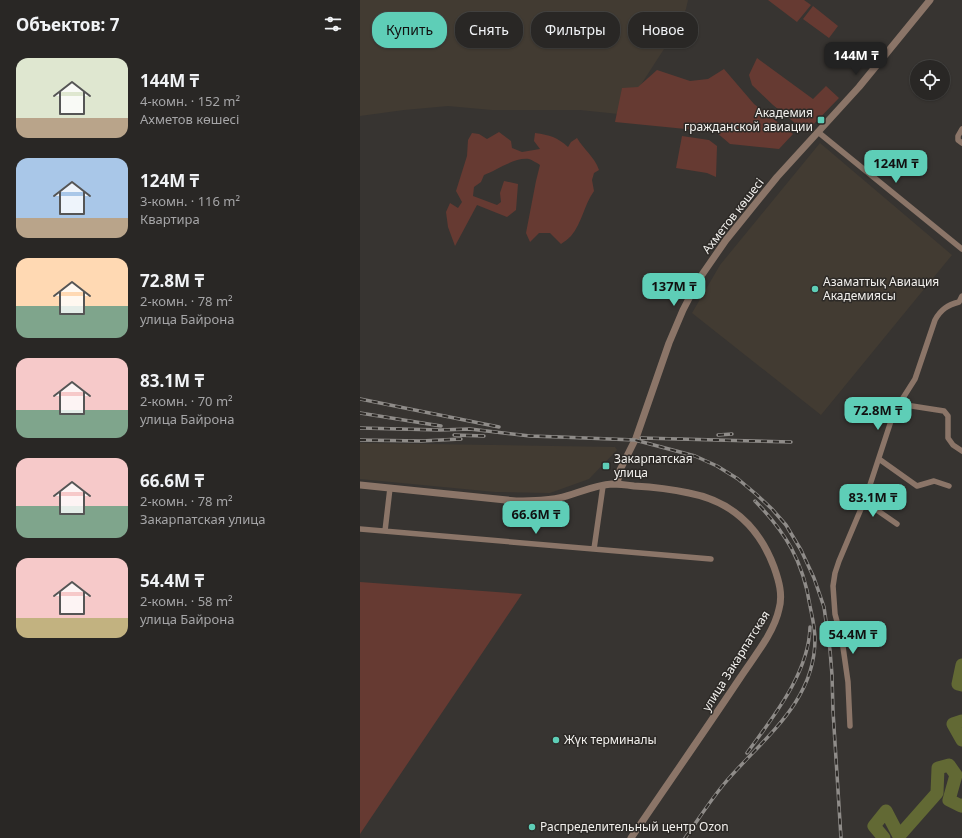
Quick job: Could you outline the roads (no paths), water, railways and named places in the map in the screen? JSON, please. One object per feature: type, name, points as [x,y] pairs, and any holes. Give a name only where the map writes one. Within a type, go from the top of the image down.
[{"type":"street","name":"Ахметов көшесі","points":[[617,484],[620,470],[636,438],[669,343],[683,310],[699,279],[726,240],[777,177],[859,87],[930,0]]},
{"type":"street","points":[[962,130],[958,136],[958,140],[962,143]]},
{"type":"street","points":[[818,132],[962,249]]},
{"type":"street","points":[[850,726],[848,682],[842,640],[835,614],[833,586],[835,573],[866,497],[891,421],[899,404],[915,378],[939,313],[949,305],[961,303],[962,296]]},
{"type":"street","points":[[899,404],[944,411],[948,416],[948,438],[953,445],[962,451]]},
{"type":"street","points":[[879,459],[917,486],[934,481],[949,486]]},
{"type":"street","points":[[360,485],[533,501],[557,498],[617,484]]},
{"type":"street","name":"улица Закарпатская","points":[[617,484],[700,495],[724,505],[736,513],[748,523],[766,548],[777,574],[781,599],[777,617],[762,643],[701,736],[631,838]]},
{"type":"street","points":[[594,549],[604,486]]},
{"type":"street","points":[[385,531],[390,488]]},
{"type":"street","points":[[866,497],[871,506],[897,524]]},
{"type":"street","points":[[360,528],[711,559]]},
{"type":"waterway","points":[[962,665],[958,684],[962,685]]},
{"type":"waterway","points":[[962,721],[953,724],[962,740]]},
{"type":"waterway","points":[[884,838],[874,826],[886,811],[899,836],[937,793],[938,768],[949,765],[956,775],[949,800],[961,806],[962,805]]},
{"type":"railway","points":[[360,399],[499,427]]},
{"type":"railway","points":[[360,413],[441,426]]},
{"type":"railway","points":[[360,428],[440,430],[470,429],[530,436],[635,440],[695,456],[717,466],[738,479],[757,495],[786,525],[801,550],[814,578],[824,607],[832,675],[841,838]]},
{"type":"railway","points":[[718,435],[732,434]]},
{"type":"railway","points":[[454,435],[484,436]]},
{"type":"railway","points":[[641,438],[791,442]]},
{"type":"railway","points":[[360,440],[421,441],[461,439]]},
{"type":"railway","points":[[685,838],[724,784],[784,719],[806,682],[813,662],[815,639],[813,622],[807,590],[798,561],[784,536],[755,501]]},
{"type":"railway","points":[[747,753],[768,725],[788,694],[803,661],[808,644],[810,627]]},
{"type":"place","name":"Академия гражданской авиации","points":[[821,120]]},
{"type":"place","name":"Азаматтық Авиация Академиясы","points":[[815,289]]},
{"type":"place","name":"Закарпатская улица","points":[[606,466]]},
{"type":"place","name":"Жүк терминалы","points":[[556,740]]},
{"type":"place","name":"Распределительный центр Ozon","points":[[532,827]]}]
